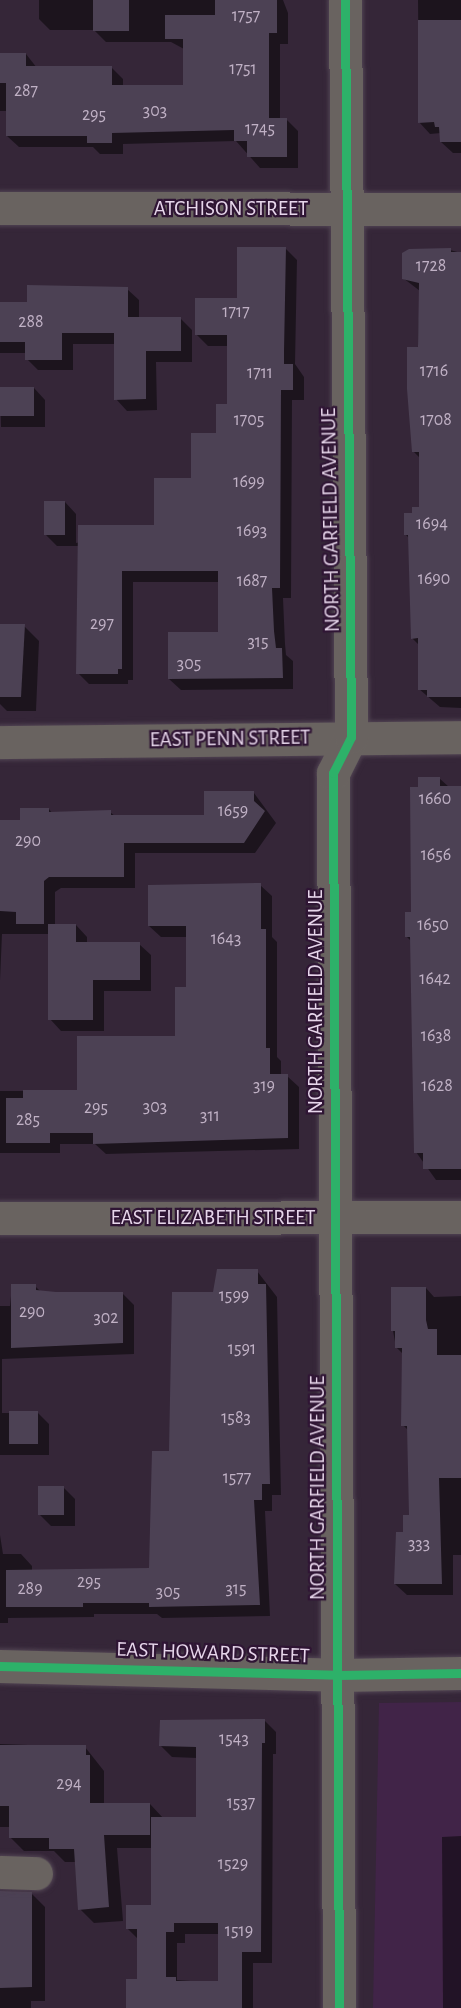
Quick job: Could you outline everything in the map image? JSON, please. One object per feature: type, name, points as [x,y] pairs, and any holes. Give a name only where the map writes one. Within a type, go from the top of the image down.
[{"type":"street","name":"NORTH GARFIELD AVENUE","points":[[339,2008],[333,773],[351,737],[345,0]]},
{"type":"street","name":"ATCHISON STREET","points":[[0,208],[461,209]]},
{"type":"street","name":"EAST PENN STREET","points":[[0,742],[461,737]]},
{"type":"street","name":"EAST ELIZABETH STREET","points":[[0,1218],[461,1217]]},
{"type":"street","name":"EAST HOWARD STREET","points":[[0,1666],[337,1675],[461,1673]]},
{"type":"street","points":[[0,1872],[36,1873]]},
{"type":"shaded area","points":[[461,1702],[461,2008],[373,2008],[379,1703]]},
{"type":"building","points":[[93,0],[129,0],[129,31],[93,31]]},
{"type":"building","points":[[215,0],[277,0],[277,33],[269,33],[269,118],[287,118],[287,157],[247,157],[247,141],[234,141],[234,130],[112,133],[112,143],[87,143],[87,136],[6,136],[6,83],[0,83],[0,53],[26,53],[26,66],[112,66],[112,85],[183,85],[183,39],[165,39],[165,15],[215,15]]},
{"type":"building","points":[[418,20],[461,20],[461,142],[440,142],[439,127],[435,127],[434,122],[418,123]]},
{"type":"building","points":[[237,247],[286,247],[284,364],[293,364],[293,390],[281,390],[280,588],[272,588],[276,648],[282,648],[283,678],[168,679],[168,632],[218,632],[218,571],[122,571],[122,669],[118,669],[118,674],[76,674],[78,525],[154,525],[154,478],[191,478],[191,433],[216,433],[216,404],[227,404],[227,335],[195,335],[195,298],[237,298]]},
{"type":"building","points":[[451,248],[451,252],[461,252],[461,697],[427,697],[427,690],[418,690],[418,638],[411,639],[408,535],[404,535],[404,513],[412,513],[412,507],[419,507],[419,452],[412,452],[407,389],[407,347],[418,347],[419,283],[402,279],[402,253],[409,249]]},
{"type":"building","points":[[27,285],[128,287],[128,317],[181,317],[181,351],[146,351],[146,399],[114,400],[114,333],[62,333],[62,360],[25,360],[25,342],[0,342],[0,302],[27,302]]},
{"type":"building","points":[[0,387],[34,387],[34,416],[0,416]]},
{"type":"building","points":[[44,501],[65,501],[65,535],[44,535]]},
{"type":"building","points":[[0,624],[25,624],[21,697],[0,697]]},
{"type":"building","points":[[418,777],[440,777],[440,786],[461,786],[461,1169],[423,1169],[423,1153],[414,1153],[410,937],[405,937],[405,912],[411,912],[410,787],[418,787]]},
{"type":"building","points":[[204,791],[254,791],[254,801],[265,811],[244,843],[124,843],[124,877],[49,877],[44,881],[44,924],[16,924],[16,912],[0,911],[0,820],[20,820],[20,808],[49,808],[49,812],[111,810],[111,815],[204,815]]},
{"type":"building","points":[[261,883],[261,929],[266,929],[266,1048],[270,1048],[270,1074],[288,1074],[288,1138],[93,1144],[93,1133],[50,1133],[50,1143],[6,1143],[6,1098],[23,1098],[23,1090],[77,1090],[77,1036],[175,1036],[175,987],[186,987],[186,926],[148,926],[148,885]]},
{"type":"building","points":[[48,924],[76,924],[76,942],[140,942],[140,980],[93,980],[93,1020],[48,1020]]},
{"type":"building","points":[[217,1269],[258,1269],[258,1284],[266,1284],[270,1484],[262,1484],[262,1500],[254,1500],[260,1605],[149,1607],[149,1603],[83,1603],[83,1607],[6,1607],[6,1570],[149,1568],[152,1451],[169,1451],[172,1292],[213,1292]]},
{"type":"building","points":[[11,1284],[36,1284],[36,1290],[56,1292],[123,1292],[123,1343],[11,1348]]},
{"type":"building","points":[[391,1287],[426,1287],[426,1320],[428,1329],[437,1329],[437,1355],[461,1355],[461,1478],[439,1478],[442,1584],[394,1584],[396,1532],[403,1532],[403,1515],[409,1515],[407,1426],[401,1426],[402,1348],[395,1348],[395,1331],[391,1331]]},
{"type":"building","points":[[9,1411],[38,1411],[38,1444],[9,1444]]},
{"type":"building","points":[[38,1486],[64,1486],[64,1515],[38,1515]]},
{"type":"building","points":[[265,1719],[265,1743],[262,1743],[261,1952],[242,1952],[242,2008],[126,2008],[126,1979],[137,1979],[137,1929],[126,1929],[126,1905],[151,1905],[151,1817],[196,1817],[196,1747],[159,1746],[160,1720]],"holes":[[[174,1923],[218,1923],[218,1981],[176,1981],[176,1977],[166,1977],[166,1932],[174,1932]]]},
{"type":"building","points":[[0,1745],[86,1745],[86,1755],[90,1755],[90,1803],[150,1803],[150,1835],[104,1835],[109,1907],[78,1910],[74,1849],[49,1849],[49,1838],[9,1838],[9,1806],[0,1806]]},
{"type":"building","points":[[0,1891],[32,1892],[32,1987],[0,1988]]},
{"type":"cycle path","points":[[339,2008],[333,773],[351,737],[345,0]]},
{"type":"cycle path","points":[[0,1666],[337,1675],[461,1673]]}]
